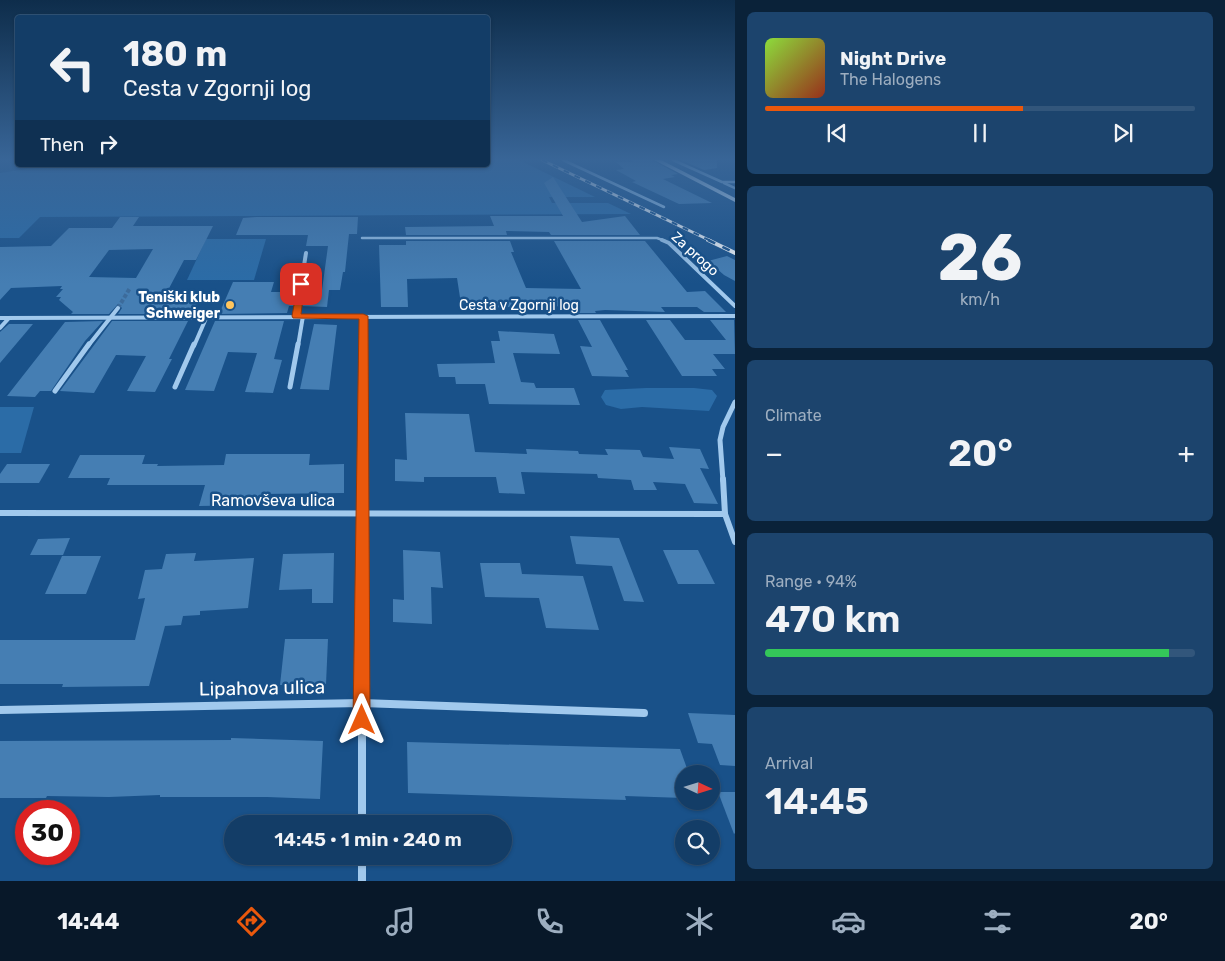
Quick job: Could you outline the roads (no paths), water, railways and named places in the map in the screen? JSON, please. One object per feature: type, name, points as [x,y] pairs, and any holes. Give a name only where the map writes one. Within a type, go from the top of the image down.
[{"type":"street","points":[[651,201],[664,207]]},
{"type":"street","name":"Za progo","points":[[362,238],[658,238],[669,243],[735,306]]},
{"type":"street","points":[[296,316],[306,253]]},
{"type":"street","points":[[55,391],[108,317],[118,308]]},
{"type":"street","points":[[175,387],[207,316]]},
{"type":"street","points":[[290,387],[304,316]]},
{"type":"street","points":[[362,815],[363,316]]},
{"type":"street","name":"Cesta v Zgornji log","points":[[0,318],[735,316]]},
{"type":"street","points":[[0,328],[9,318]]},
{"type":"street","points":[[735,402],[723,426],[720,440],[725,514],[735,542]]},
{"type":"street","name":"Ramovševa ulica","points":[[0,513],[725,514]]},
{"type":"street","name":"Lipahova ulica","points":[[0,710],[362,703],[644,713]]},
{"type":"street","points":[[362,865],[362,881]]},
{"type":"tunnel","points":[[118,308],[130,288]]},
{"type":"railway","points":[[628,201],[711,241]]},
{"type":"railway","points":[[708,240],[735,253]]},
{"type":"place","name":"Teniški klub Schweiger","points":[[230,305]]}]
